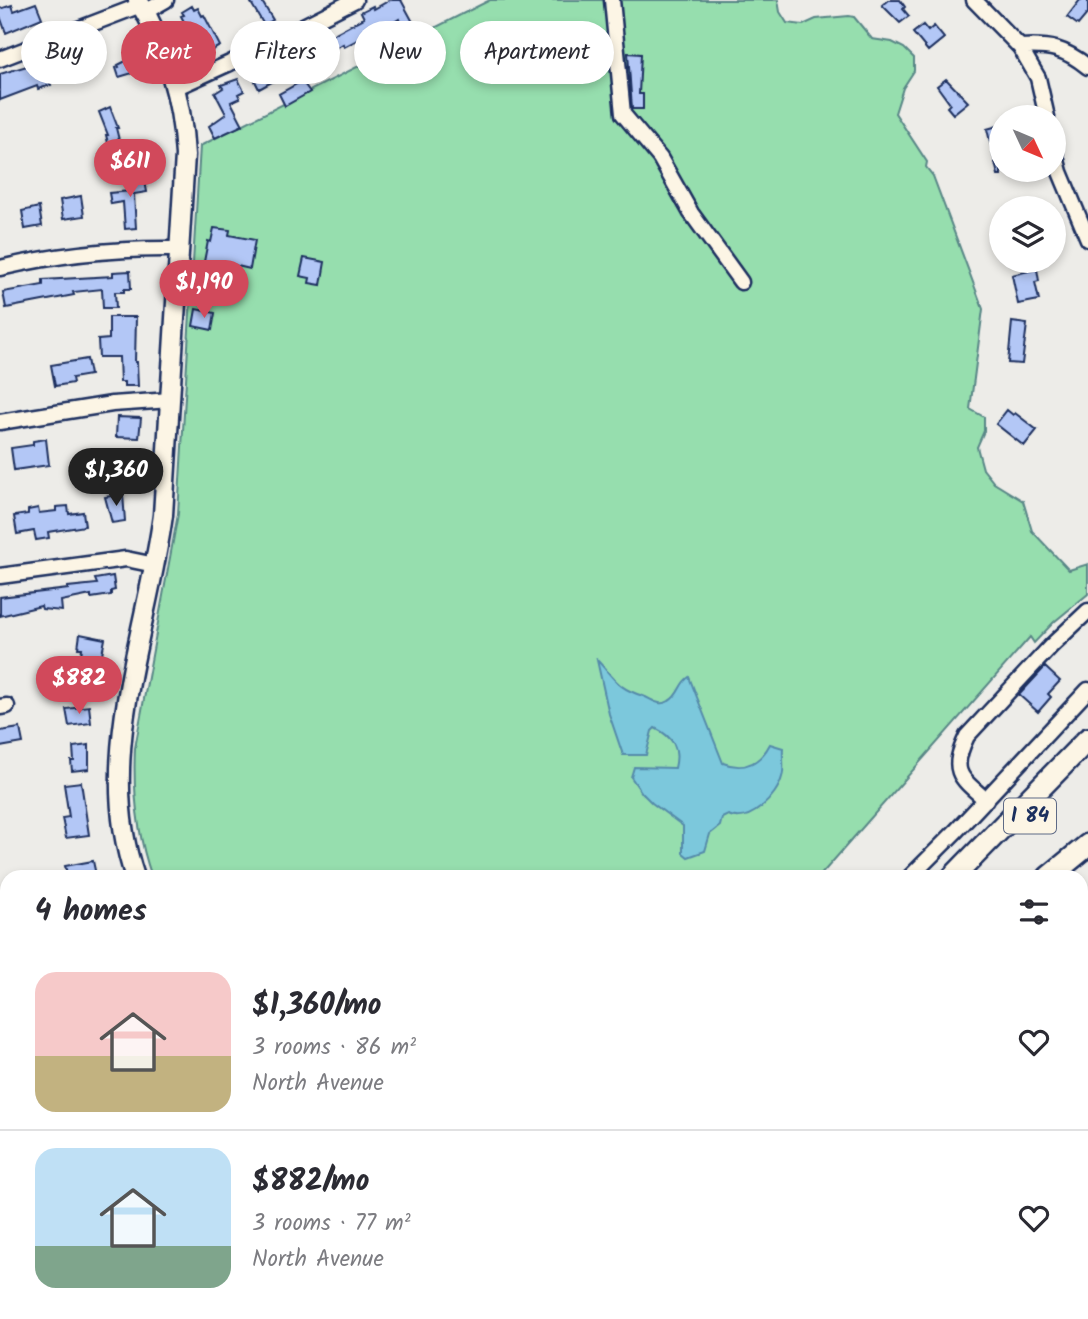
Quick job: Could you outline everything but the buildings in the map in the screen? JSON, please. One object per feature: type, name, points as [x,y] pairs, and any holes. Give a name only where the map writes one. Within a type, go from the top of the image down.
[{"type":"highway","points":[[960,870],[1088,739]]},
{"type":"highway","name":"I 84","points":[[980,870],[1088,756]]},
{"type":"highway","name":"I 84","points":[[1058,870],[1088,845]]},
{"type":"highway","points":[[1073,870],[1088,857]]},
{"type":"main road","points":[[133,870],[125,843],[121,811],[120,753],[155,565],[165,494],[185,155],[170,64],[141,6]]},
{"type":"street","points":[[0,59],[141,6],[166,0]]},
{"type":"street","points":[[175,88],[355,0]]},
{"type":"street","points":[[612,0],[623,114],[660,158],[691,213],[741,282]]},
{"type":"street","points":[[974,0],[1020,47],[1038,78],[1044,105]]},
{"type":"street","points":[[1020,47],[1060,49],[1088,67]]},
{"type":"street","points":[[1064,182],[1088,239]]},
{"type":"street","points":[[0,268],[136,248],[178,249]]},
{"type":"street","points":[[0,422],[112,404],[171,400]]},
{"type":"street","points":[[0,576],[126,559],[155,565]]},
{"type":"street","points":[[986,800],[963,780],[957,768],[959,751],[967,736],[1050,646],[1088,611]]},
{"type":"street","points":[[917,870],[1088,690]]},
{"type":"green space","points":[[490,0],[778,0],[780,12],[787,23],[803,25],[816,19],[854,17],[872,39],[892,42],[904,48],[914,58],[914,71],[903,88],[895,113],[927,162],[926,167],[933,176],[983,309],[970,409],[984,417],[984,431],[977,447],[983,469],[994,483],[1023,501],[1032,531],[1069,570],[1088,564],[1088,594],[1054,622],[1034,643],[1030,637],[825,870],[150,870],[137,813],[135,748],[178,514],[200,146],[323,84],[340,84],[340,76],[354,68],[354,84],[446,84],[446,22]]},
{"type":"water","points":[[597,660],[622,686],[659,703],[673,698],[689,677],[723,763],[744,766],[761,756],[770,744],[783,748],[783,774],[774,793],[753,813],[722,818],[720,826],[710,834],[705,851],[688,857],[683,853],[683,826],[652,803],[631,777],[634,767],[675,768],[677,755],[674,744],[655,728],[646,755],[623,755],[609,714]]}]
